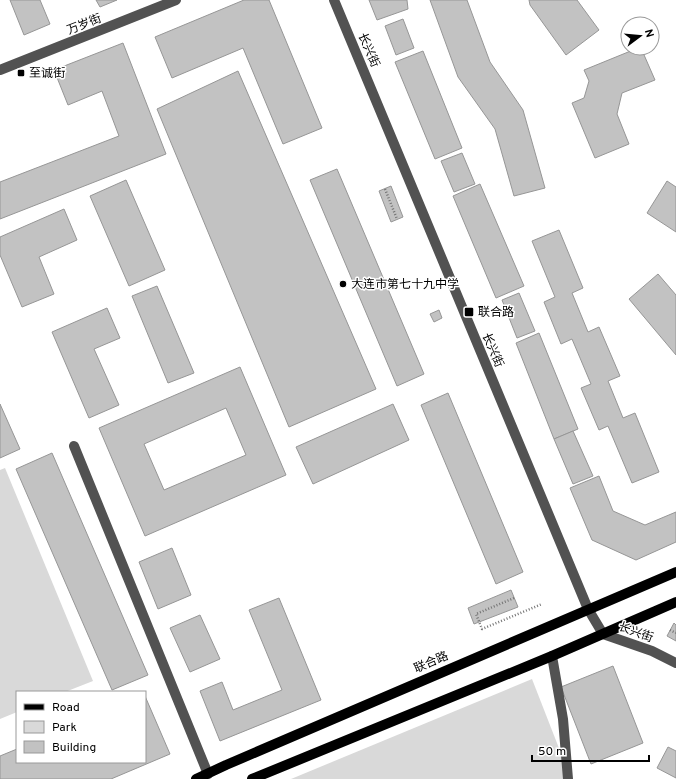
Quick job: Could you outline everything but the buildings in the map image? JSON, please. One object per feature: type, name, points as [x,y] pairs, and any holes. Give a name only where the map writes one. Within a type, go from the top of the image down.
[{"type":"main road","name":"联合路","points":[[196,779],[676,572]]},
{"type":"main road","points":[[252,779],[552,656],[676,602]]},
{"type":"street","name":"万岁街","points":[[0,70],[176,0]]},
{"type":"street","name":"长兴街","points":[[334,0],[588,609],[603,634],[652,652],[676,663]]},
{"type":"street","points":[[74,446],[208,774]]},
{"type":"street","points":[[552,656],[563,719],[568,779]]},
{"type":"path","points":[[385,189],[397,219]]},
{"type":"path","points":[[514,598],[476,614],[482,629],[542,604]]},
{"type":"path","points":[[670,630],[676,633]]},
{"type":"green space","points":[[5,468],[93,681],[68,691],[16,691],[16,712],[0,719],[0,470]]},
{"type":"green space","points":[[532,679],[571,779],[291,779]]},
{"type":"place","name":"至诚街","points":[[21,73]]},
{"type":"place","name":"大连市第七十九中学","points":[[343,284]]},
{"type":"place","name":"联合路","points":[[469,312]]}]
